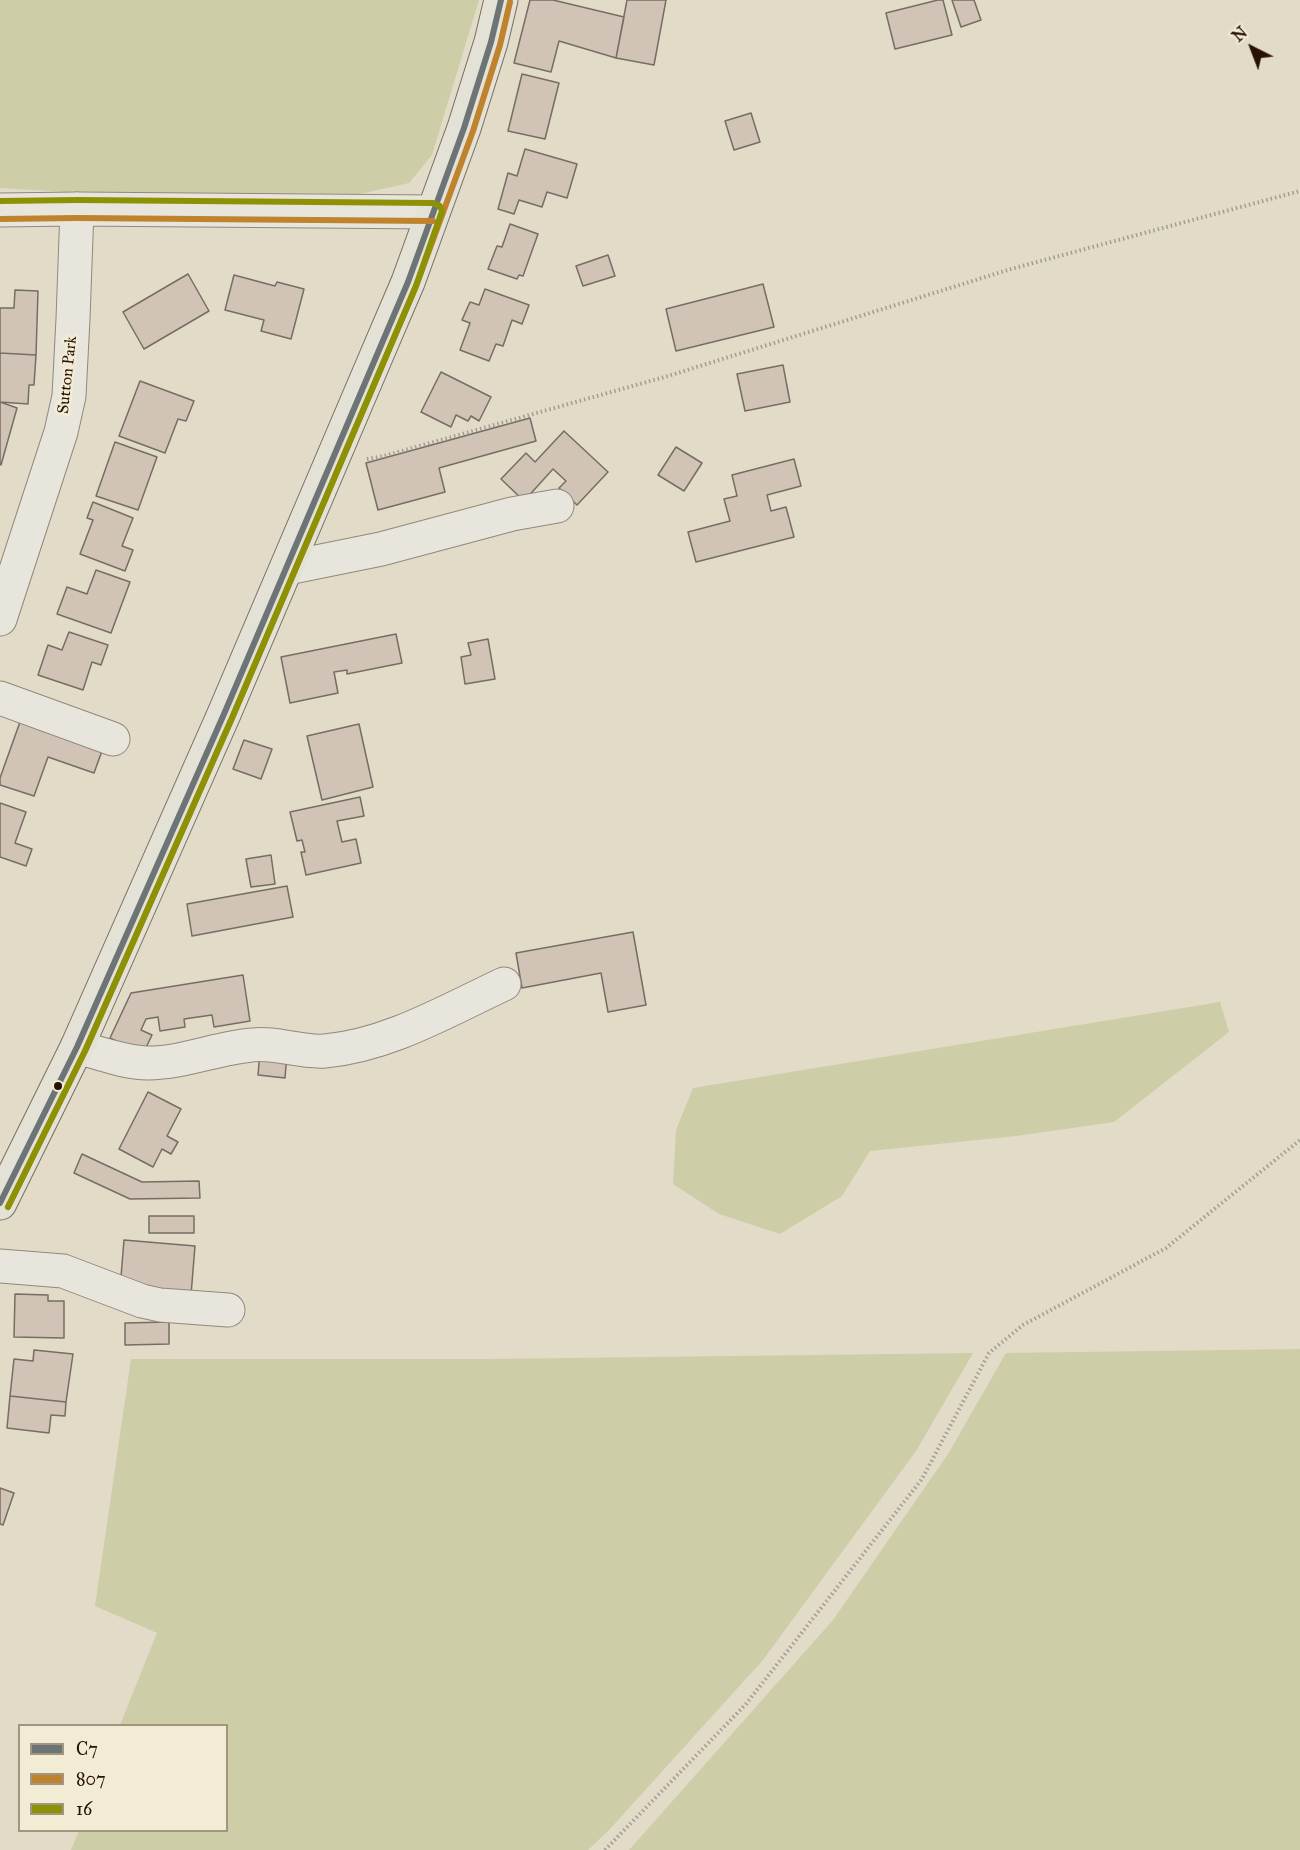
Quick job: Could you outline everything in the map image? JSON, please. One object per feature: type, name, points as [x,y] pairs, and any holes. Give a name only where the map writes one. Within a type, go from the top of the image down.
[{"type":"main road","points":[[0,1203],[77,1047],[287,568],[408,282],[464,128],[491,42],[501,0]]},
{"type":"street","name":"Sutton Park","points":[[0,619],[8,568],[61,432],[69,396],[77,209]]},
{"type":"street","points":[[0,210],[433,212]]},
{"type":"street","points":[[287,568],[381,549],[512,514],[556,506]]},
{"type":"street","points":[[0,698],[113,739]]},
{"type":"street","points":[[77,1047],[147,1063],[176,1060],[255,1044],[321,1051],[356,1047],[395,1035],[504,984]]},
{"type":"street","points":[[0,1266],[63,1271],[142,1301],[160,1305],[228,1310]]},
{"type":"path","points":[[332,462],[384,456],[554,409],[718,361],[1011,269],[1300,191]]},
{"type":"path","points":[[605,1850],[746,1704],[922,1479],[988,1353],[1023,1325],[1166,1248],[1300,1140]]},
{"type":"green space","points":[[0,0],[479,0],[432,155],[409,183],[360,194],[66,192],[0,188]]},
{"type":"green space","points":[[1220,1002],[1229,1032],[1114,1122],[1016,1136],[870,1151],[842,1196],[780,1234],[719,1214],[673,1184],[676,1130],[693,1088]]},
{"type":"green space","points":[[1300,1349],[1300,1850],[629,1850],[833,1620],[948,1454],[1006,1353]]},
{"type":"green space","points":[[973,1353],[916,1451],[763,1660],[609,1830],[588,1850],[71,1850],[79,1832],[228,1832],[228,1724],[120,1724],[157,1633],[95,1606],[131,1359],[490,1359]]},
{"type":"building","points":[[530,0],[553,0],[624,17],[616,58],[559,41],[551,72],[514,63]]},
{"type":"building","points":[[627,0],[666,0],[654,65],[616,58]]},
{"type":"building","points":[[943,0],[952,35],[895,49],[886,13]]},
{"type":"building","points":[[952,0],[974,0],[981,20],[961,27]]},
{"type":"building","points":[[522,74],[559,83],[545,139],[508,131]]},
{"type":"building","points":[[751,113],[760,142],[734,150],[725,121]]},
{"type":"building","points":[[525,149],[577,164],[567,198],[547,192],[542,207],[519,200],[514,214],[498,209],[508,173],[517,176]]},
{"type":"building","points":[[510,224],[538,234],[523,276],[519,275],[517,279],[488,269],[497,246],[502,247]]},
{"type":"building","points":[[608,255],[615,276],[583,286],[576,266]]},
{"type":"building","points":[[188,274],[209,311],[144,349],[123,312]]},
{"type":"building","points":[[234,275],[275,286],[277,282],[304,289],[291,339],[261,331],[264,320],[225,310]]},
{"type":"building","points":[[763,284],[774,327],[676,351],[666,309]]},
{"type":"building","points":[[485,289],[529,305],[522,324],[512,320],[503,346],[496,344],[489,361],[460,350],[470,323],[462,320],[470,302],[479,305]]},
{"type":"building","points":[[15,290],[38,291],[36,355],[0,353],[0,308],[14,308]]},
{"type":"building","points":[[0,353],[36,355],[34,385],[29,385],[28,404],[0,402]]},
{"type":"building","points":[[783,365],[790,402],[745,411],[737,374]]},
{"type":"building","points":[[441,372],[491,397],[479,421],[471,416],[468,421],[456,415],[451,427],[421,412]]},
{"type":"building","points":[[140,381],[194,401],[186,421],[178,419],[165,453],[119,436]]},
{"type":"building","points":[[0,402],[17,408],[1,465],[0,464]]},
{"type":"building","points":[[530,418],[536,441],[439,468],[445,492],[378,510],[366,463]]},
{"type":"building","points":[[564,431],[608,472],[577,505],[559,488],[566,481],[553,469],[524,501],[501,479],[526,453],[535,462]]},
{"type":"building","points":[[115,442],[157,457],[138,510],[96,496]]},
{"type":"building","points":[[676,447],[702,463],[684,491],[658,475]]},
{"type":"building","points":[[794,459],[801,486],[767,495],[771,511],[786,507],[794,537],[696,562],[688,532],[730,521],[724,499],[737,496],[732,475]]},
{"type":"building","points":[[93,502],[133,518],[122,546],[133,550],[125,571],[80,554],[93,520],[87,518]]},
{"type":"building","points":[[96,570],[130,582],[111,633],[57,614],[67,587],[87,594]]},
{"type":"building","points":[[69,632],[108,645],[101,665],[92,662],[83,690],[38,675],[48,645],[62,650]]},
{"type":"building","points":[[396,634],[402,663],[347,674],[347,670],[334,672],[338,693],[290,703],[281,657]]},
{"type":"building","points":[[488,639],[495,679],[465,684],[461,657],[471,655],[468,643]]},
{"type":"building","points":[[20,722],[102,751],[94,773],[48,757],[34,796],[0,785],[0,778]]},
{"type":"building","points":[[359,724],[373,787],[322,800],[307,736]]},
{"type":"building","points":[[244,740],[272,749],[261,779],[233,769]]},
{"type":"building","points":[[360,797],[364,816],[337,821],[342,842],[356,839],[361,863],[306,875],[301,852],[305,852],[302,840],[297,841],[290,812]]},
{"type":"building","points":[[0,803],[26,812],[15,843],[32,849],[26,866],[0,857]]},
{"type":"building","points":[[271,855],[275,884],[251,887],[246,859]]},
{"type":"building","points":[[287,886],[293,917],[192,936],[187,904]]},
{"type":"building","points":[[633,932],[646,1005],[608,1012],[601,973],[522,988],[516,953]]},
{"type":"building","points":[[243,975],[250,1021],[214,1027],[212,1015],[184,1019],[185,1027],[160,1031],[158,1017],[146,1019],[141,1030],[152,1035],[143,1054],[110,1038],[131,993]]},
{"type":"building","points":[[260,1051],[287,1053],[285,1078],[258,1075]]},
{"type":"building","points":[[148,1092],[181,1109],[167,1136],[178,1142],[171,1154],[162,1149],[153,1167],[119,1149]]},
{"type":"building","points":[[82,1154],[142,1182],[199,1181],[200,1198],[130,1199],[74,1173]]},
{"type":"building","points":[[149,1216],[194,1216],[194,1233],[149,1233]]},
{"type":"building","points":[[124,1240],[195,1246],[191,1295],[120,1289]]},
{"type":"building","points":[[15,1294],[48,1295],[48,1301],[64,1301],[64,1338],[14,1337]]},
{"type":"building","points":[[169,1322],[169,1344],[125,1345],[125,1323]]},
{"type":"building","points":[[34,1350],[73,1354],[66,1402],[10,1396],[14,1359],[33,1361]]},
{"type":"building","points":[[10,1396],[66,1402],[65,1416],[51,1415],[49,1433],[7,1428]]},
{"type":"building","points":[[0,1488],[14,1493],[3,1525],[0,1524]]},
{"type":"transit line","name":"C7","points":[[0,1203],[77,1047],[224,714],[408,282],[464,128],[491,42],[501,0]]},
{"type":"transit line","name":"807","points":[[8,1207],[85,1051],[232,718],[416,286],[473,131],[500,45],[510,2]]},
{"type":"transit line","name":"16","points":[[0,201],[433,203],[440,206],[442,211],[416,286],[232,718],[85,1051],[8,1207]]},
{"type":"transit line","name":"807","points":[[0,219],[433,221]]}]
